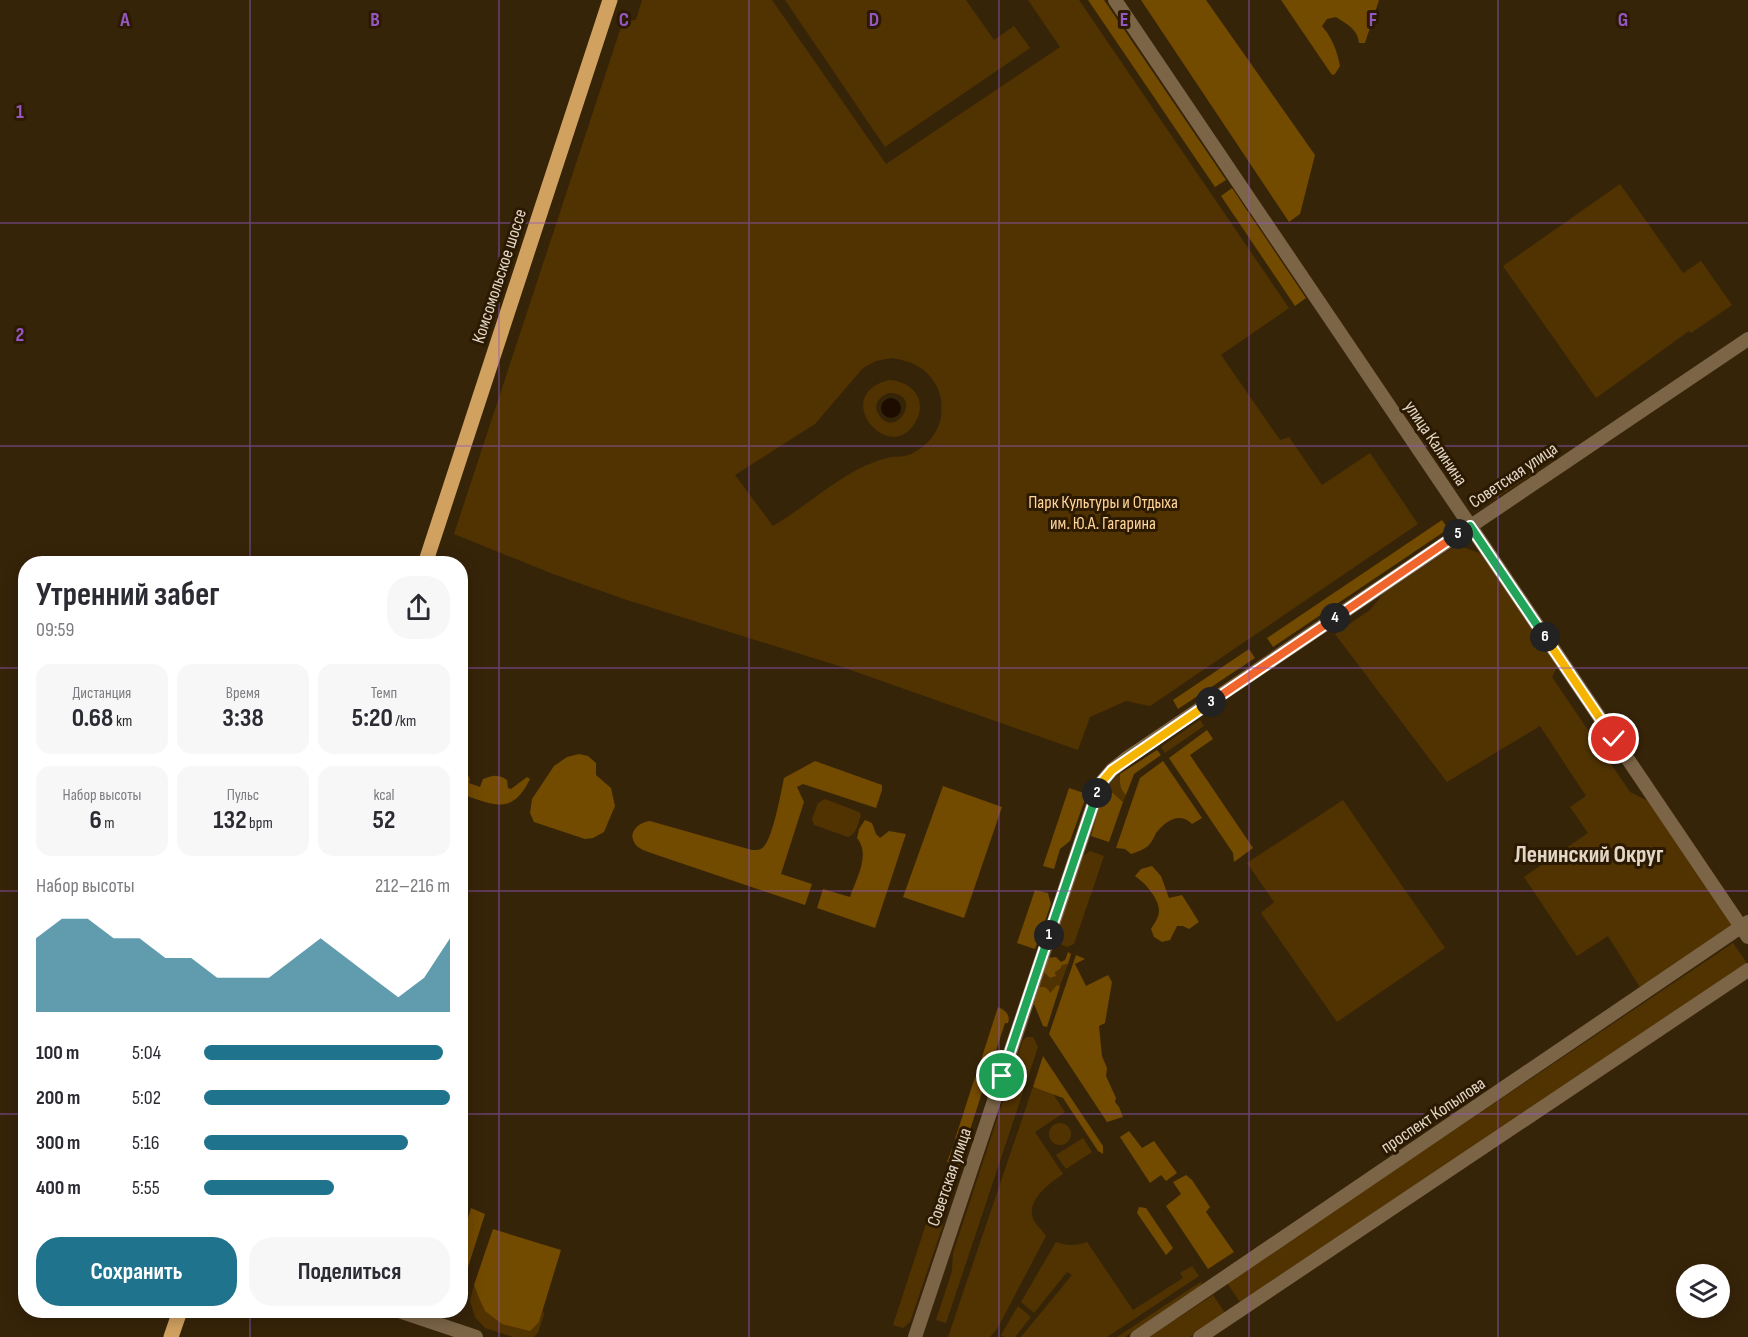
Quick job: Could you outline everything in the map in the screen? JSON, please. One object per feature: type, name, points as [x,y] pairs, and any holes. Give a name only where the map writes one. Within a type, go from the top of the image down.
[{"type":"main road","name":"Комсомольское шоссе","points":[[428,556],[610,0]]},
{"type":"main road","points":[[171,1337],[178,1318]]},
{"type":"street","name":"улица Калинина","points":[[1115,0],[1470,526],[1746,929]]},
{"type":"street","name":"Советская улица","points":[[915,1337],[1100,784],[1112,770],[1127,759],[1748,339]]},
{"type":"street","name":"проспект Копылова","points":[[1137,1337],[1746,929]]},
{"type":"street","points":[[1200,1337],[1748,970]]},
{"type":"street","points":[[420,1318],[476,1337]]},
{"type":"green space","name":"Парк Культуры и Отдыха им. Ю.А. Гагарина","points":[[642,0],[772,0],[886,164],[1060,47],[1028,0],[1079,0],[1289,308],[1221,355],[1280,440],[1289,437],[1322,485],[1370,453],[1418,524],[1150,706],[1126,701],[1090,717],[1078,750],[842,667],[627,600],[553,574],[454,534],[623,21],[636,20]],"holes":[[[898,359],[923,369],[938,389],[941,417],[933,436],[912,454],[883,459],[857,470],[773,526],[735,475],[815,424],[863,368],[876,361]]]},
{"type":"green space","points":[[785,0],[966,0],[994,40],[1014,26],[1030,48],[885,147]]},
{"type":"green space","points":[[1620,184],[1683,273],[1701,261],[1732,305],[1691,333],[1689,331],[1596,398],[1503,266]]},
{"type":"green space","points":[[889,380],[904,384],[915,393],[919,399],[919,413],[916,421],[905,433],[893,437],[880,433],[870,424],[864,412],[864,400],[872,388]],"holes":[[[889,393],[900,395],[905,400],[904,414],[893,423],[886,422],[877,412],[876,405],[882,396]]]},
{"type":"green space","points":[[1532,462],[1538,470],[1490,502],[1485,493]]},
{"type":"green space","points":[[1457,545],[1485,555],[1558,665],[1552,677],[1630,792],[1652,803],[1735,926],[1641,989],[1608,936],[1577,956],[1524,877],[1588,833],[1570,807],[1586,796],[1540,726],[1447,782],[1335,634],[1370,610],[1383,594]]},
{"type":"green space","points":[[1200,720],[1204,726],[1165,753],[1161,747]]},
{"type":"green space","points":[[1120,774],[1121,788],[1126,795],[1123,802],[1113,793],[1103,794]]},
{"type":"green space","points":[[825,799],[859,812],[861,815],[858,825],[851,836],[848,837],[814,825],[812,819],[818,803]]},
{"type":"green space","points":[[1343,800],[1445,948],[1337,1022],[1261,913],[1274,902],[1247,863]]},
{"type":"green space","points":[[1090,851],[1104,856],[1074,944],[1067,947],[1060,944],[1056,937],[1083,856]]},
{"type":"green space","points":[[1733,943],[1747,963],[1240,1302],[1227,1283]]},
{"type":"green space","points":[[1068,964],[1060,986],[1057,985],[1050,993],[1046,987],[1039,987],[1044,972],[1056,976],[1055,972],[1062,965]]},
{"type":"green space","points":[[1033,1037],[1038,1047],[946,1323],[936,1320],[952,1271],[953,1253],[1023,1040]]},
{"type":"green space","points":[[1033,1087],[1053,1094],[1065,1112],[1035,1132],[1063,1174],[1040,1193],[1032,1206],[1034,1221],[1046,1236],[997,1329],[990,1337],[948,1337]]},
{"type":"green space","points":[[1060,1123],[1068,1126],[1071,1134],[1068,1142],[1060,1145],[1052,1142],[1049,1134],[1052,1126]]},
{"type":"green space","points":[[1083,1138],[1092,1152],[1066,1169],[1056,1155]]},
{"type":"green space","points":[[930,1212],[939,1217],[943,1225],[910,1322],[903,1328],[893,1325]]},
{"type":"green space","points":[[1056,1242],[1072,1245],[1087,1242],[1133,1310],[1183,1278],[1180,1273],[1192,1266],[1199,1276],[1107,1337],[1021,1337],[1072,1275],[1067,1272],[1034,1313],[1021,1302]]},
{"type":"green space","points":[[1202,1281],[1200,1287],[1125,1337],[1117,1337]]},
{"type":"green space","points":[[474,1285],[485,1311],[539,1322],[543,1311],[538,1333],[534,1337],[513,1337],[485,1328],[475,1317],[470,1301]]},
{"type":"green space","points":[[1213,1295],[1225,1313],[1190,1337],[1149,1337]]},
{"type":"green space","points":[[1018,1306],[1031,1317],[1015,1337],[1004,1337],[1001,1335]]},
{"type":"shaded area","points":[[1088,0],[1104,0],[1226,180],[1215,187]]},
{"type":"shaded area","points":[[1141,0],[1206,0],[1315,155],[1300,214],[1289,222]]},
{"type":"shaded area","points":[[1281,0],[1379,0],[1365,43],[1359,43],[1354,30],[1336,17],[1327,19],[1322,26],[1334,44],[1340,66],[1332,75]]},
{"type":"shaded area","points":[[1232,188],[1306,298],[1295,306],[1221,196]]},
{"type":"shaded area","points":[[887,398],[895,398],[901,404],[901,412],[895,418],[887,418],[881,412],[881,404]]},
{"type":"shaded area","points":[[1442,520],[1448,529],[1273,647],[1267,638]]},
{"type":"shaded area","points":[[1249,649],[1255,658],[1178,709],[1173,700]]},
{"type":"shaded area","points":[[1207,730],[1213,739],[1190,755],[1253,848],[1234,862],[1233,853],[1169,758]]},
{"type":"shaded area","points":[[1157,750],[1161,755],[1134,774],[1126,795],[1121,788],[1120,774]]},
{"type":"shaded area","points":[[579,754],[588,756],[596,763],[596,775],[611,788],[615,806],[604,832],[593,838],[585,839],[534,822],[530,813],[532,799],[554,766],[567,757]]},
{"type":"shaded area","points":[[815,761],[882,785],[882,790],[876,808],[803,784],[797,787],[804,802],[781,874],[812,884],[805,905],[651,853],[639,848],[634,842],[633,834],[636,828],[650,821],[752,850],[761,849],[771,832],[784,778]]},
{"type":"shaded area","points":[[1163,761],[1202,818],[1192,824],[1183,818],[1168,821],[1156,833],[1148,846],[1131,854],[1125,849],[1116,848],[1140,778]]},
{"type":"shaded area","points":[[468,775],[469,783],[480,787],[483,779],[498,776],[507,780],[508,788],[511,789],[527,777],[530,779],[516,799],[508,803],[492,804],[468,796]]},
{"type":"shaded area","points":[[943,786],[1002,807],[964,918],[903,897]]},
{"type":"shaded area","points":[[1069,788],[1087,794],[1070,841],[1060,849],[1054,869],[1043,866]]},
{"type":"shaded area","points":[[1113,793],[1123,802],[1109,842],[1091,836],[1103,794]]},
{"type":"shaded area","points":[[865,820],[872,823],[880,838],[889,831],[906,834],[875,928],[817,908],[823,889],[850,897],[863,859],[861,845],[857,838],[859,829]]},
{"type":"shaded area","points":[[1152,866],[1161,876],[1169,898],[1182,895],[1199,922],[1189,929],[1177,926],[1170,940],[1162,942],[1154,937],[1151,929],[1159,913],[1157,901],[1135,876],[1141,869]]},
{"type":"shaded area","points":[[1035,890],[1048,893],[1051,904],[1035,949],[1017,943]]},
{"type":"shaded area","points":[[1068,952],[1071,954],[1068,964],[1062,965],[1055,972],[1056,976],[1050,978],[1044,972],[1048,958],[1056,957],[1061,962],[1065,960]]},
{"type":"shaded area","points":[[1076,955],[1085,959],[1075,964],[1086,986],[1108,975],[1112,982],[1105,1023],[1099,1026],[1102,1056],[1107,1068],[1106,1076],[1123,1117],[1107,1122],[1049,1034]]},
{"type":"shaded area","points":[[1057,985],[1060,986],[1047,1027],[1043,1026],[1034,1004],[1039,987],[1046,987],[1050,993]]},
{"type":"shaded area","points":[[998,1007],[1007,1013],[1009,1020],[1005,1023],[992,1063],[981,1060]]},
{"type":"shaded area","points":[[1043,1056],[1103,1146],[1103,1154],[1098,1151],[1063,1098],[1033,1087]]},
{"type":"shaded area","points":[[975,1077],[986,1080],[970,1130],[972,1134],[966,1141],[955,1139]]},
{"type":"shaded area","points":[[1129,1131],[1142,1148],[1154,1141],[1177,1173],[1166,1181],[1161,1175],[1150,1183],[1120,1137]]},
{"type":"shaded area","points":[[952,1149],[959,1153],[962,1161],[960,1166],[947,1162]]},
{"type":"shaded area","points":[[1186,1175],[1210,1207],[1206,1212],[1234,1252],[1208,1269],[1166,1206],[1181,1194],[1173,1182]]},
{"type":"shaded area","points":[[1139,1207],[1146,1208],[1173,1248],[1166,1255],[1137,1213]]},
{"type":"shaded area","points":[[471,1208],[485,1214],[468,1267],[468,1218]]},
{"type":"shaded area","points":[[493,1229],[561,1250],[539,1322],[530,1331],[502,1324],[485,1311],[474,1285]]},
{"type":"district","name":"Ленинский Округ","points":[[1589,854]]},
{"type":"route","points":[[1002,1076],[1100,784],[1112,770],[1127,759],[1470,526],[1614,739]]}]
